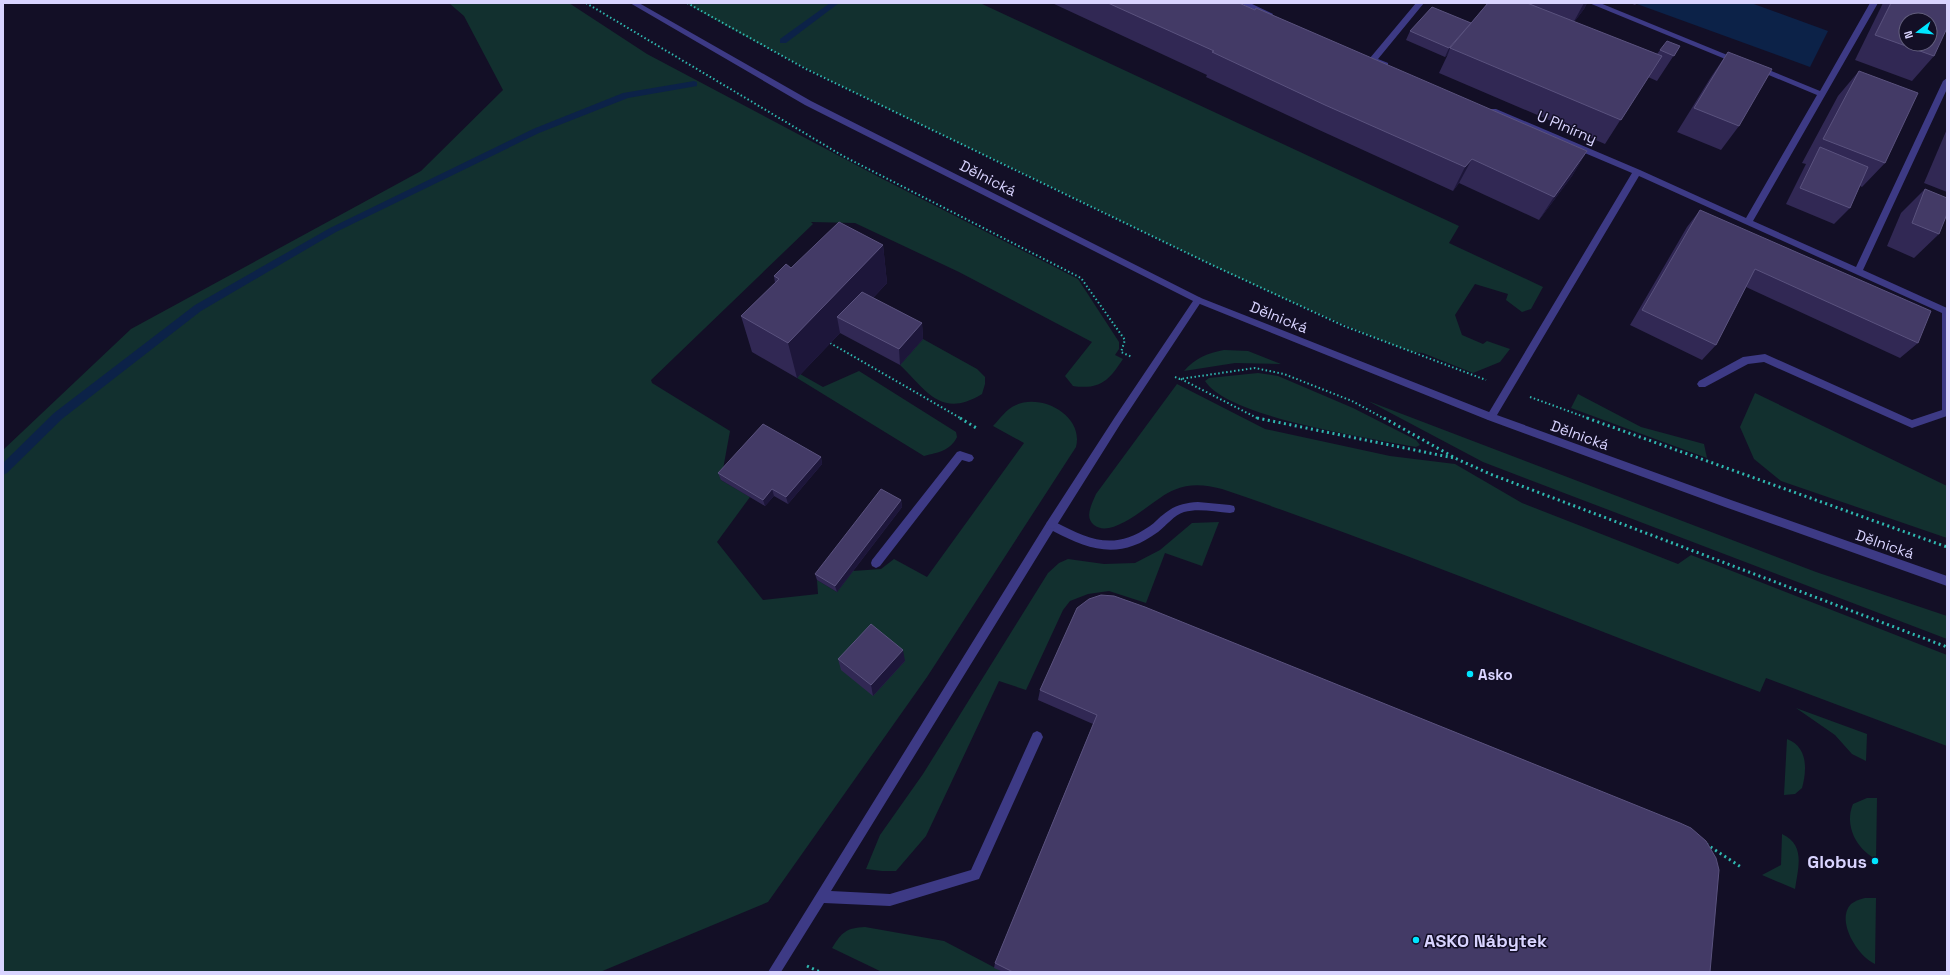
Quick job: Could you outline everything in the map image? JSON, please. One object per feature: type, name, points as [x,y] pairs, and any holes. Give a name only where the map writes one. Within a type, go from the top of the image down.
[{"type":"street","name":"Dělnická","points":[[634,3],[808,103],[1198,300],[1491,417],[1729,504],[1947,580]]},
{"type":"street","points":[[1244,3],[1280,19]]},
{"type":"street","points":[[1395,69],[1370,58],[1420,3]]},
{"type":"street","points":[[1593,3],[1821,94]]},
{"type":"street","points":[[1748,222],[1874,3]]},
{"type":"street","points":[[1858,272],[1947,81]]},
{"type":"street","name":"U Plnírny","points":[[1483,107],[1636,172],[1946,311],[1947,412],[1912,424],[1765,358],[1746,360],[1702,384]]},
{"type":"street","points":[[1491,417],[1636,172]]},
{"type":"street","points":[[774,972],[1051,525],[1198,300]]},
{"type":"street","points":[[876,563],[960,455],[970,458]]},
{"type":"street","points":[[1051,525],[1082,541],[1102,545],[1128,544],[1154,529],[1167,517],[1181,508],[1198,506],[1230,509]]},
{"type":"street","points":[[820,897],[890,900],[975,875],[1037,737]]},
{"type":"path","points":[[586,3],[760,108],[843,156],[1081,278],[1125,340],[1121,352],[1154,366],[1260,420],[1457,459]]},
{"type":"path","points":[[687,3],[806,69],[1210,264],[1344,326],[1636,437],[1947,547]]},
{"type":"path","points":[[830,343],[978,429]]},
{"type":"path","points":[[1180,379],[1255,368],[1284,374],[1352,401],[1457,459],[1490,474],[1947,647]]},
{"type":"path","points":[[1702,842],[1741,867]]},
{"type":"green space","points":[[449,3],[569,3],[647,54],[877,176],[1078,279],[1119,342],[1119,349],[1115,355],[1123,359],[1113,373],[1103,382],[1091,386],[1073,386],[1065,376],[1092,342],[959,272],[855,223],[811,222],[813,224],[651,380],[652,383],[730,431],[721,480],[750,497],[717,542],[763,600],[818,594],[817,580],[837,592],[853,571],[881,569],[894,559],[927,577],[1024,443],[993,426],[1012,407],[1026,402],[1037,402],[1049,405],[1059,410],[1067,417],[1074,426],[1077,436],[1076,447],[927,677],[768,902],[600,972],[3,972],[3,450],[131,329],[421,171],[503,90],[464,16]]},
{"type":"green space","points":[[686,3],[980,3],[1459,226],[1449,243],[1543,287],[1531,309],[1522,312],[1506,300],[1508,294],[1475,284],[1455,315],[1462,335],[1483,344],[1487,341],[1510,349],[1500,362],[1473,373],[1423,353],[1412,352],[1364,333],[1223,270],[816,73]]},
{"type":"green space","points":[[923,339],[977,369],[985,377],[985,384],[982,394],[968,401],[956,404],[945,403],[936,399],[918,384],[900,365]]},
{"type":"green space","points":[[1224,350],[1248,351],[1281,364],[1235,363],[1184,371],[1188,366],[1202,357]]},
{"type":"green space","points":[[859,371],[956,432],[957,437],[954,442],[944,450],[924,456],[797,378],[800,374],[823,387]]},
{"type":"green space","points":[[1258,373],[1278,376],[1353,408],[1416,440],[1420,445],[1416,447],[1335,432],[1270,416],[1242,406],[1219,394],[1205,381],[1209,378]]},
{"type":"green space","points":[[1177,384],[1265,429],[1390,456],[1455,464],[1522,503],[1678,564],[1691,555],[1947,655],[1947,746],[1766,678],[1760,692],[1358,537],[1222,489],[1198,485],[1186,486],[1166,494],[1123,523],[1112,527],[1102,528],[1094,525],[1091,522],[1089,514],[1096,494]]},
{"type":"green space","points":[[1755,393],[1947,486],[1947,538],[1781,481],[1754,459],[1740,427]]},
{"type":"green space","points":[[1578,394],[1641,427],[1704,444],[1707,458],[1571,408]]},
{"type":"green space","points":[[1368,401],[1816,572],[1947,616],[1947,639],[1483,462]]},
{"type":"green space","points":[[1219,522],[1202,566],[1165,553],[1146,603],[1109,591],[1088,594],[1070,601],[1063,610],[1026,690],[999,681],[926,836],[896,871],[866,869],[880,835],[923,774],[1048,573],[1059,563],[1068,559],[1104,564],[1135,563],[1160,550],[1192,523]]},
{"type":"green space","points":[[1796,708],[1867,734],[1866,761],[1852,754],[1835,735]]},
{"type":"green space","points":[[1787,739],[1794,743],[1802,753],[1805,774],[1802,788],[1795,794],[1784,795]]},
{"type":"green space","points":[[1867,798],[1877,798],[1876,859],[1869,855],[1858,843],[1851,828],[1850,820],[1853,804]]},
{"type":"green space","points":[[1782,834],[1795,844],[1799,858],[1795,889],[1762,875],[1781,865]]},
{"type":"green space","points":[[1865,898],[1876,898],[1875,964],[1862,954],[1847,928],[1847,911],[1851,904]]},
{"type":"green space","points":[[865,927],[944,941],[1003,972],[882,972],[832,948],[845,932],[853,928]]},
{"type":"water","points":[[1751,3],[1828,31],[1810,67],[1637,4]]},
{"type":"building","points":[[1108,3],[1239,3],[1255,10],[1256,8],[1587,151],[1554,197],[1472,159],[1465,167],[1325,105],[1212,52],[1214,51]]},
{"type":"building","points":[[1488,3],[1527,3],[1662,56],[1621,120],[1450,48]]},
{"type":"building","points":[[1891,3],[1947,3],[1947,28],[1938,47],[1938,12],[1898,12],[1898,43],[1875,35]]},
{"type":"building","points":[[1432,7],[1471,23],[1449,48],[1410,31]]},
{"type":"building","points":[[1667,41],[1680,46],[1674,56],[1660,50]]},
{"type":"building","points":[[1728,52],[1772,69],[1739,126],[1694,108]]},
{"type":"building","points":[[1923,52],[1936,52],[1934,56]]},
{"type":"building","points":[[1859,71],[1918,93],[1885,163],[1823,139]]},
{"type":"building","points":[[1820,147],[1868,167],[1850,208],[1800,188]]},
{"type":"building","points":[[1925,189],[1947,198],[1947,214],[1939,234],[1912,223]]},
{"type":"building","points":[[1700,210],[1931,311],[1918,343],[1755,269],[1716,345],[1642,310]]},
{"type":"building","points":[[839,222],[883,245],[788,343],[741,316],[779,279],[774,276],[786,264],[791,268]]},
{"type":"building","points":[[862,292],[922,323],[899,349],[837,317]]},
{"type":"building","points":[[763,424],[821,457],[786,497],[772,489],[763,500],[718,473]]},
{"type":"building","points":[[881,489],[901,500],[835,586],[815,574]]},
{"type":"building","points":[[1101,595],[1114,596],[1145,607],[1691,828],[1706,841],[1716,858],[1719,870],[1710,972],[1013,972],[995,963],[1097,715],[1040,690],[1077,608],[1089,599]]},
{"type":"building","points":[[871,624],[903,650],[871,685],[838,659]]},
{"type":"waterway","points":[[783,41],[835,3]]},
{"type":"waterway","points":[[3,470],[58,416],[198,308],[333,230],[536,131],[626,95],[694,84]]},
{"type":"place","name":"Asko","points":[[1470,674]]},
{"type":"place","name":"Globus","points":[[1875,861]]},
{"type":"place","name":"ASKO Nábytek","points":[[1416,940]]}]
